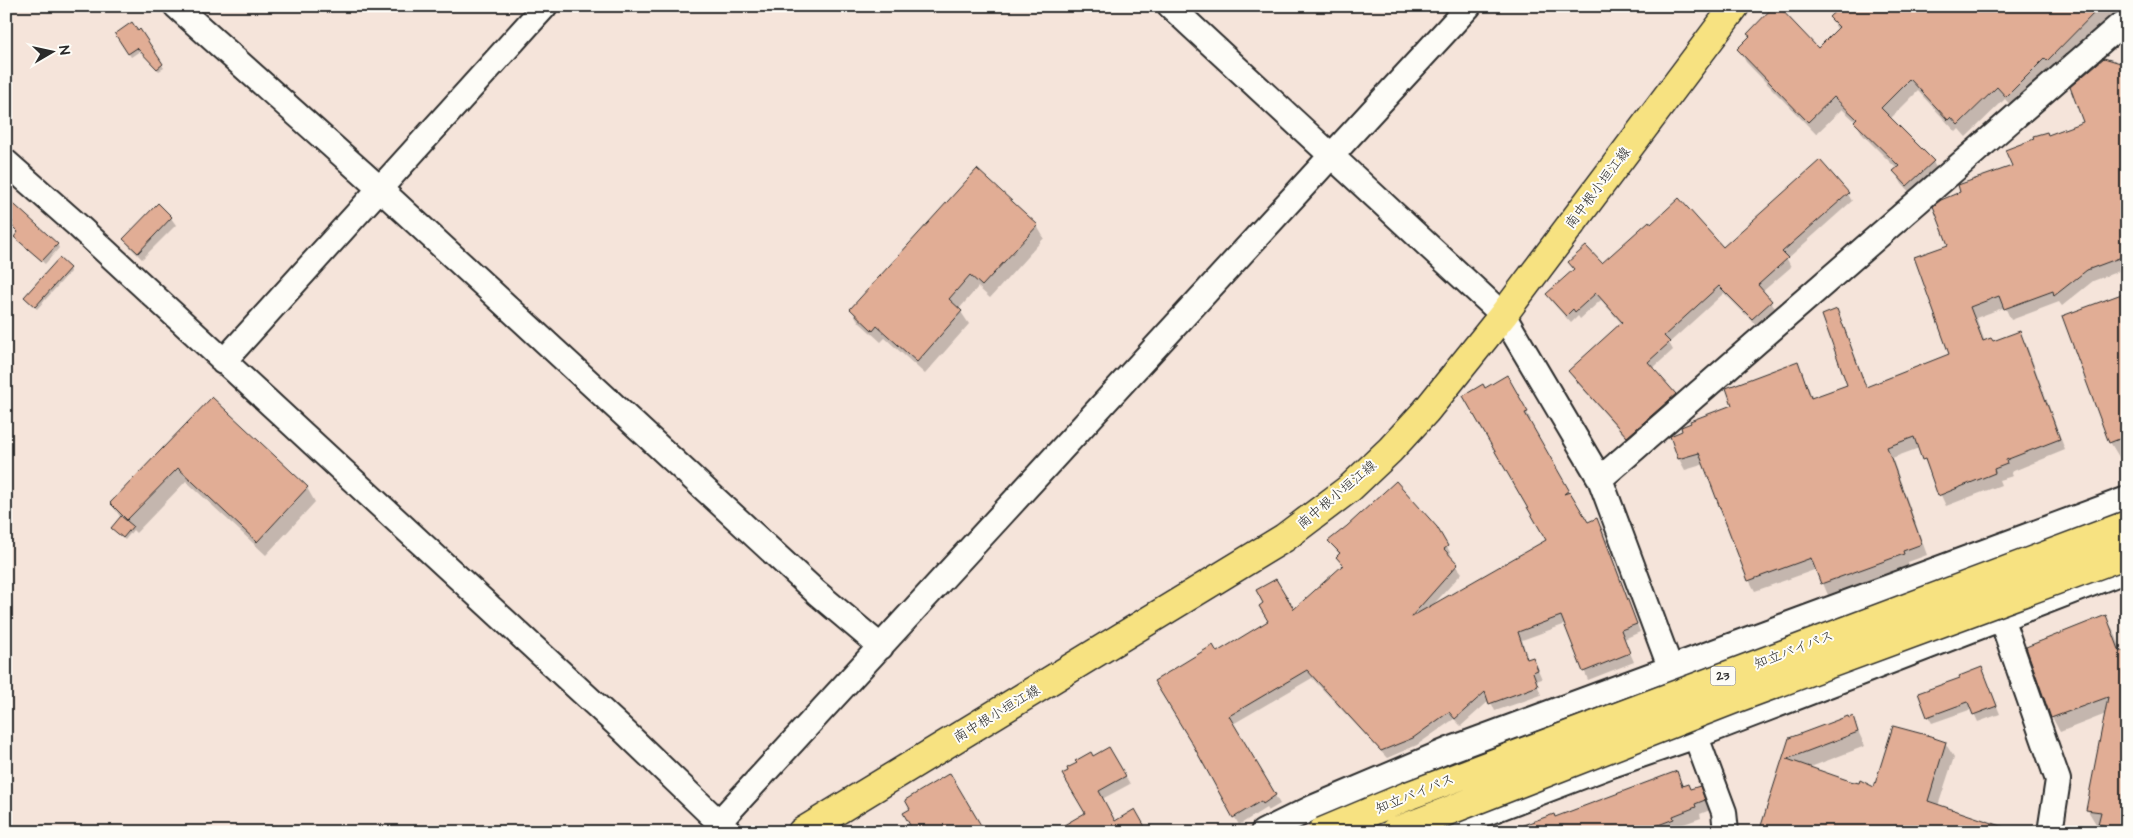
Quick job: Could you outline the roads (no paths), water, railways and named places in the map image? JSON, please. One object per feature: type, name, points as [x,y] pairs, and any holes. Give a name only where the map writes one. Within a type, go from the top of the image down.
[{"type":"main road","name":"南中根小垣江線","points":[[802,832],[1276,543],[1320,512],[1390,450],[1426,411],[1503,315],[1735,6]]},
{"type":"main road","name":"知立バイパス","points":[[1322,832],[1427,789],[2127,525]]},
{"type":"main road","name":"知立バイパス","points":[[1394,832],[1728,702],[2127,554]]},
{"type":"street","points":[[176,6],[379,188],[733,517],[817,593],[881,647]]},
{"type":"street","points":[[224,362],[545,6]]},
{"type":"street","points":[[1170,6],[1333,155],[1503,315],[1600,479],[1724,812],[1726,832]]},
{"type":"street","points":[[6,162],[75,223],[623,730],[724,827],[881,647],[1469,6]]},
{"type":"street","points":[[1600,479],[2112,32],[2127,22]]},
{"type":"street","points":[[1263,832],[1312,808],[1449,750],[2127,499]]},
{"type":"street","points":[[1436,832],[1612,764],[1696,736],[2127,570]]},
{"type":"street","points":[[2001,618],[2058,780],[2050,832]]}]
